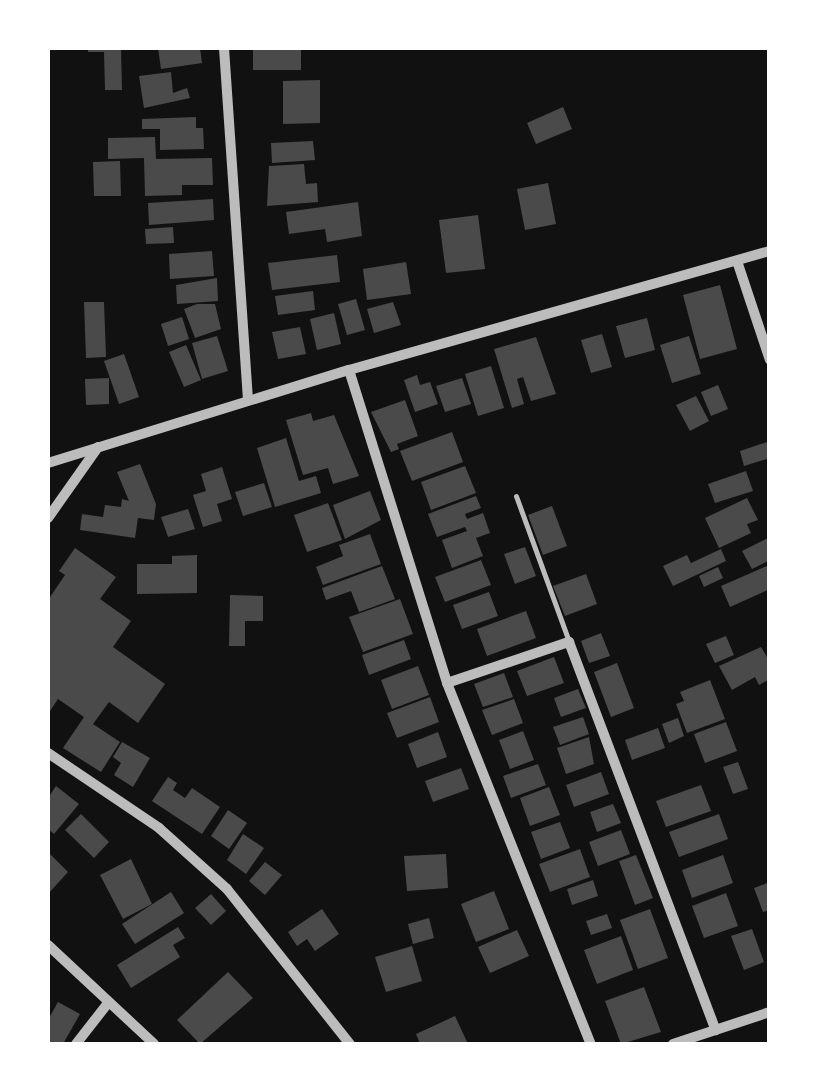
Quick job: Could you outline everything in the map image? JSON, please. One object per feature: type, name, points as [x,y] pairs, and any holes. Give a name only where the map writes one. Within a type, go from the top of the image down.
[{"type":"street","points":[[224,48],[248,400]]},
{"type":"street","points":[[48,463],[348,370],[770,251]]},
{"type":"street","points":[[737,261],[770,360]]},
{"type":"street","points":[[348,370],[447,683],[591,1044]]},
{"type":"street","points":[[48,518],[98,447]]},
{"type":"street","points":[[447,683],[570,642],[716,1030]]},
{"type":"street","points":[[48,753],[160,828],[227,890],[350,1044]]},
{"type":"street","points":[[48,945],[154,1044]]},
{"type":"street","points":[[76,1044],[108,1003]]},
{"type":"street","points":[[673,1044],[770,1012]]},
{"type":"lane","points":[[516,496],[570,642]]},
{"type":"building","points":[[88,48],[121,48],[122,90],[105,90],[104,52],[88,52]]},
{"type":"building","points":[[158,48],[200,48],[202,63],[161,69]]},
{"type":"building","points":[[253,48],[301,48],[301,70],[253,70]]},
{"type":"building","points":[[171,72],[173,93],[187,88],[190,98],[144,108],[139,76]]},
{"type":"building","points":[[320,80],[320,123],[283,124],[283,81]]},
{"type":"building","points":[[563,107],[572,129],[536,144],[527,123]]},
{"type":"building","points":[[196,117],[196,128],[203,128],[204,149],[160,150],[160,129],[142,129],[142,119]]},
{"type":"building","points":[[155,137],[156,159],[212,158],[213,185],[182,185],[182,195],[145,196],[144,158],[108,159],[108,138]]},
{"type":"building","points":[[313,141],[315,160],[272,163],[271,143]]},
{"type":"building","points":[[120,161],[121,196],[94,196],[93,162]]},
{"type":"building","points":[[304,164],[306,184],[317,183],[318,202],[267,206],[269,166]]},
{"type":"building","points":[[548,183],[556,224],[525,230],[517,189]]},
{"type":"building","points":[[213,199],[214,220],[149,225],[148,203]]},
{"type":"building","points":[[358,202],[362,236],[327,242],[325,229],[289,234],[286,212]]},
{"type":"building","points":[[478,215],[485,269],[446,273],[439,220]]},
{"type":"building","points":[[173,227],[174,243],[146,244],[145,229]]},
{"type":"building","points":[[212,251],[214,276],[170,279],[169,254]]},
{"type":"building","points":[[337,255],[340,282],[272,290],[268,263]]},
{"type":"building","points":[[406,262],[411,294],[367,300],[363,269]]},
{"type":"building","points":[[217,278],[218,301],[177,304],[176,285]]},
{"type":"building","points":[[720,285],[737,349],[700,359],[683,295]]},
{"type":"building","points":[[313,291],[315,310],[278,315],[275,296]]},
{"type":"building","points":[[356,299],[365,330],[347,335],[338,304]]},
{"type":"building","points":[[84,302],[104,302],[106,357],[86,358]]},
{"type":"building","points":[[393,302],[401,325],[374,333],[367,309]]},
{"type":"building","points":[[215,304],[221,329],[195,338],[184,309]]},
{"type":"building","points":[[334,313],[341,344],[317,350],[310,319]]},
{"type":"building","points":[[182,317],[189,339],[168,346],[161,324]]},
{"type":"building","points":[[647,318],[655,350],[625,358],[616,326]]},
{"type":"building","points":[[300,327],[306,354],[278,359],[272,332]]},
{"type":"building","points":[[602,334],[612,367],[591,373],[581,340]]},
{"type":"building","points":[[217,336],[228,371],[202,379],[192,343]]},
{"type":"building","points":[[689,336],[701,374],[672,383],[660,345]]},
{"type":"building","points":[[536,337],[556,394],[531,401],[523,377],[517,379],[524,404],[512,408],[494,349]]},
{"type":"building","points":[[186,345],[201,380],[184,387],[169,352]]},
{"type":"building","points":[[124,354],[139,397],[119,404],[104,361]]},
{"type":"building","points":[[491,366],[504,408],[478,416],[465,374]]},
{"type":"building","points":[[417,375],[420,385],[430,382],[438,404],[415,412],[404,380]]},
{"type":"building","points":[[109,378],[109,404],[86,405],[85,379]]},
{"type":"building","points":[[462,378],[471,404],[445,412],[436,386]]},
{"type":"building","points":[[718,385],[728,409],[711,416],[701,392]]},
{"type":"building","points":[[696,396],[709,421],[690,431],[676,405]]},
{"type":"building","points":[[405,400],[418,436],[397,444],[399,449],[391,452],[371,412]]},
{"type":"building","points":[[311,413],[313,421],[334,415],[359,476],[333,484],[328,468],[303,475],[286,420]]},
{"type":"building","points":[[452,432],[463,462],[412,481],[400,451]]},
{"type":"building","points":[[286,438],[299,481],[316,476],[321,493],[275,507],[257,448]]},
{"type":"building","points":[[767,442],[770,458],[744,466],[740,451]]},
{"type":"building","points":[[140,464],[156,504],[154,520],[138,518],[135,538],[80,530],[82,514],[103,517],[105,505],[121,507],[122,499],[129,501],[117,472]]},
{"type":"building","points":[[465,466],[476,493],[431,510],[421,482]]},
{"type":"building","points":[[222,467],[232,499],[217,504],[222,521],[203,527],[193,495],[206,491],[201,474]]},
{"type":"building","points":[[746,471],[753,491],[715,503],[708,484]]},
{"type":"building","points":[[264,483],[272,507],[243,516],[235,492]]},
{"type":"building","points":[[370,491],[381,520],[345,539],[333,505]]},
{"type":"building","points":[[476,496],[481,508],[465,514],[467,519],[483,513],[490,533],[476,538],[483,556],[452,568],[442,540],[467,531],[465,527],[437,537],[428,514]]},
{"type":"building","points":[[747,498],[758,520],[747,524],[751,533],[719,548],[705,518]]},
{"type":"building","points":[[328,503],[342,540],[307,552],[294,515]]},
{"type":"building","points":[[552,506],[567,546],[543,555],[528,515]]},
{"type":"building","points":[[188,509],[195,529],[168,537],[161,517]]},
{"type":"building","points":[[370,534],[381,564],[323,585],[316,567],[343,556],[339,545]]},
{"type":"building","points":[[770,537],[770,560],[752,569],[742,551]]},
{"type":"building","points":[[525,547],[536,576],[515,584],[504,554]]},
{"type":"building","points":[[75,548],[116,577],[100,599],[131,621],[113,647],[165,684],[138,723],[109,702],[93,724],[120,742],[101,772],[63,748],[84,717],[58,699],[48,714],[48,600],[65,575],[59,571]]},
{"type":"building","points":[[721,549],[726,561],[673,586],[663,566],[687,555],[691,563]]},
{"type":"building","points":[[197,555],[197,593],[137,594],[137,564],[172,564],[172,556]]},
{"type":"building","points":[[481,560],[491,585],[445,602],[435,577]]},
{"type":"building","points":[[769,565],[770,589],[730,607],[721,586]]},
{"type":"building","points":[[382,566],[395,599],[359,612],[351,591],[326,600],[322,588]]},
{"type":"building","points":[[718,567],[723,578],[704,587],[699,576]]},
{"type":"building","points":[[586,574],[597,604],[565,616],[553,586]]},
{"type":"building","points":[[489,592],[498,616],[462,629],[453,605]]},
{"type":"building","points":[[230,595],[263,596],[263,621],[245,621],[245,646],[229,646]]},
{"type":"building","points":[[400,599],[413,634],[363,652],[349,617]]},
{"type":"building","points":[[526,611],[536,638],[487,656],[477,629]]},
{"type":"building","points":[[601,633],[610,656],[589,663],[581,641]]},
{"type":"building","points":[[726,636],[734,655],[715,663],[706,644]]},
{"type":"building","points":[[404,640],[411,659],[369,675],[362,655]]},
{"type":"building","points":[[761,647],[770,662],[770,679],[759,685],[755,677],[732,690],[719,666]]},
{"type":"building","points":[[554,657],[564,683],[527,696],[517,671]]},
{"type":"building","points":[[617,663],[634,708],[611,717],[594,672]]},
{"type":"building","points":[[418,666],[429,695],[392,709],[381,680]]},
{"type":"building","points":[[504,673],[513,697],[483,707],[474,684]]},
{"type":"building","points":[[710,680],[725,719],[687,733],[676,704],[684,701],[680,692]]},
{"type":"building","points":[[578,689],[586,708],[561,717],[554,698]]},
{"type":"building","points":[[430,697],[439,722],[397,738],[387,713]]},
{"type":"building","points":[[514,699],[523,723],[492,735],[482,710]]},
{"type":"building","points":[[583,717],[589,734],[560,745],[553,727]]},
{"type":"building","points":[[678,718],[684,736],[669,743],[662,724]]},
{"type":"building","points":[[726,722],[737,751],[705,763],[694,734]]},
{"type":"building","points":[[658,728],[665,748],[632,760],[625,740]]},
{"type":"building","points":[[523,731],[534,760],[510,769],[499,740]]},
{"type":"building","points":[[438,732],[447,757],[417,768],[408,744]]},
{"type":"building","points":[[589,737],[594,764],[566,774],[557,748]]},
{"type":"building","points":[[122,742],[150,758],[133,787],[114,775],[121,763],[113,757]]},
{"type":"building","points":[[738,762],[748,789],[733,794],[723,767]]},
{"type":"building","points":[[538,764],[546,785],[511,798],[503,776]]},
{"type":"building","points":[[461,768],[469,789],[433,802],[425,781]]},
{"type":"building","points":[[601,772],[609,794],[574,807],[566,785]]},
{"type":"building","points":[[168,777],[177,783],[173,790],[185,798],[192,788],[220,807],[202,834],[152,801]]},
{"type":"building","points":[[701,785],[711,811],[666,827],[656,801]]},
{"type":"building","points":[[56,786],[79,804],[54,834],[48,829],[48,798]]},
{"type":"building","points":[[549,787],[560,815],[530,826],[520,798]]},
{"type":"building","points":[[613,804],[621,823],[597,832],[590,812]]},
{"type":"building","points":[[228,810],[247,823],[229,849],[211,836]]},
{"type":"building","points":[[81,814],[109,842],[94,858],[65,830]]},
{"type":"building","points":[[719,814],[728,839],[679,857],[669,832]]},
{"type":"building","points":[[560,822],[570,848],[541,859],[531,832]]},
{"type":"building","points":[[621,830],[630,854],[598,866],[589,842]]},
{"type":"building","points":[[243,834],[264,848],[246,874],[227,860]]},
{"type":"building","points":[[580,849],[590,877],[550,892],[539,864]]},
{"type":"building","points":[[48,852],[68,872],[48,894]]},
{"type":"building","points":[[446,854],[448,888],[407,891],[404,856]]},
{"type":"building","points":[[636,855],[653,898],[635,905],[619,861]]},
{"type":"building","points":[[723,855],[733,883],[692,898],[682,870]]},
{"type":"building","points":[[131,859],[152,904],[123,919],[100,875]]},
{"type":"building","points":[[265,862],[282,875],[265,895],[249,881]]},
{"type":"building","points":[[593,880],[598,896],[572,905],[567,889]]},
{"type":"building","points":[[770,882],[770,910],[763,912],[754,888]]},
{"type":"building","points":[[494,891],[509,929],[476,942],[461,904]]},
{"type":"building","points":[[171,892],[184,913],[135,944],[122,924]]},
{"type":"building","points":[[726,893],[738,926],[704,938],[692,906]]},
{"type":"building","points":[[211,894],[226,911],[211,925],[195,908]]},
{"type":"building","points":[[322,909],[339,934],[315,951],[307,939],[297,946],[288,932]]},
{"type":"building","points":[[650,909],[668,958],[638,969],[620,920]]},
{"type":"building","points":[[607,914],[612,928],[591,935],[586,921]]},
{"type":"building","points":[[429,918],[434,938],[413,944],[408,924]]},
{"type":"building","points":[[178,927],[185,938],[173,945],[180,957],[131,988],[117,965]]},
{"type":"building","points":[[752,929],[764,962],[744,970],[731,936]]},
{"type":"building","points":[[517,930],[529,956],[490,973],[478,947]]},
{"type":"building","points":[[621,936],[633,970],[597,984],[584,950]]},
{"type":"building","points":[[412,946],[422,981],[386,992],[375,957]]},
{"type":"building","points":[[228,972],[253,998],[200,1044],[177,1020]]},
{"type":"building","points":[[644,987],[661,1032],[621,1044],[605,1001]]},
{"type":"building","points":[[58,1002],[80,1014],[63,1044],[48,1044],[48,1020]]},
{"type":"building","points":[[455,1016],[468,1044],[420,1044],[416,1034]]}]
